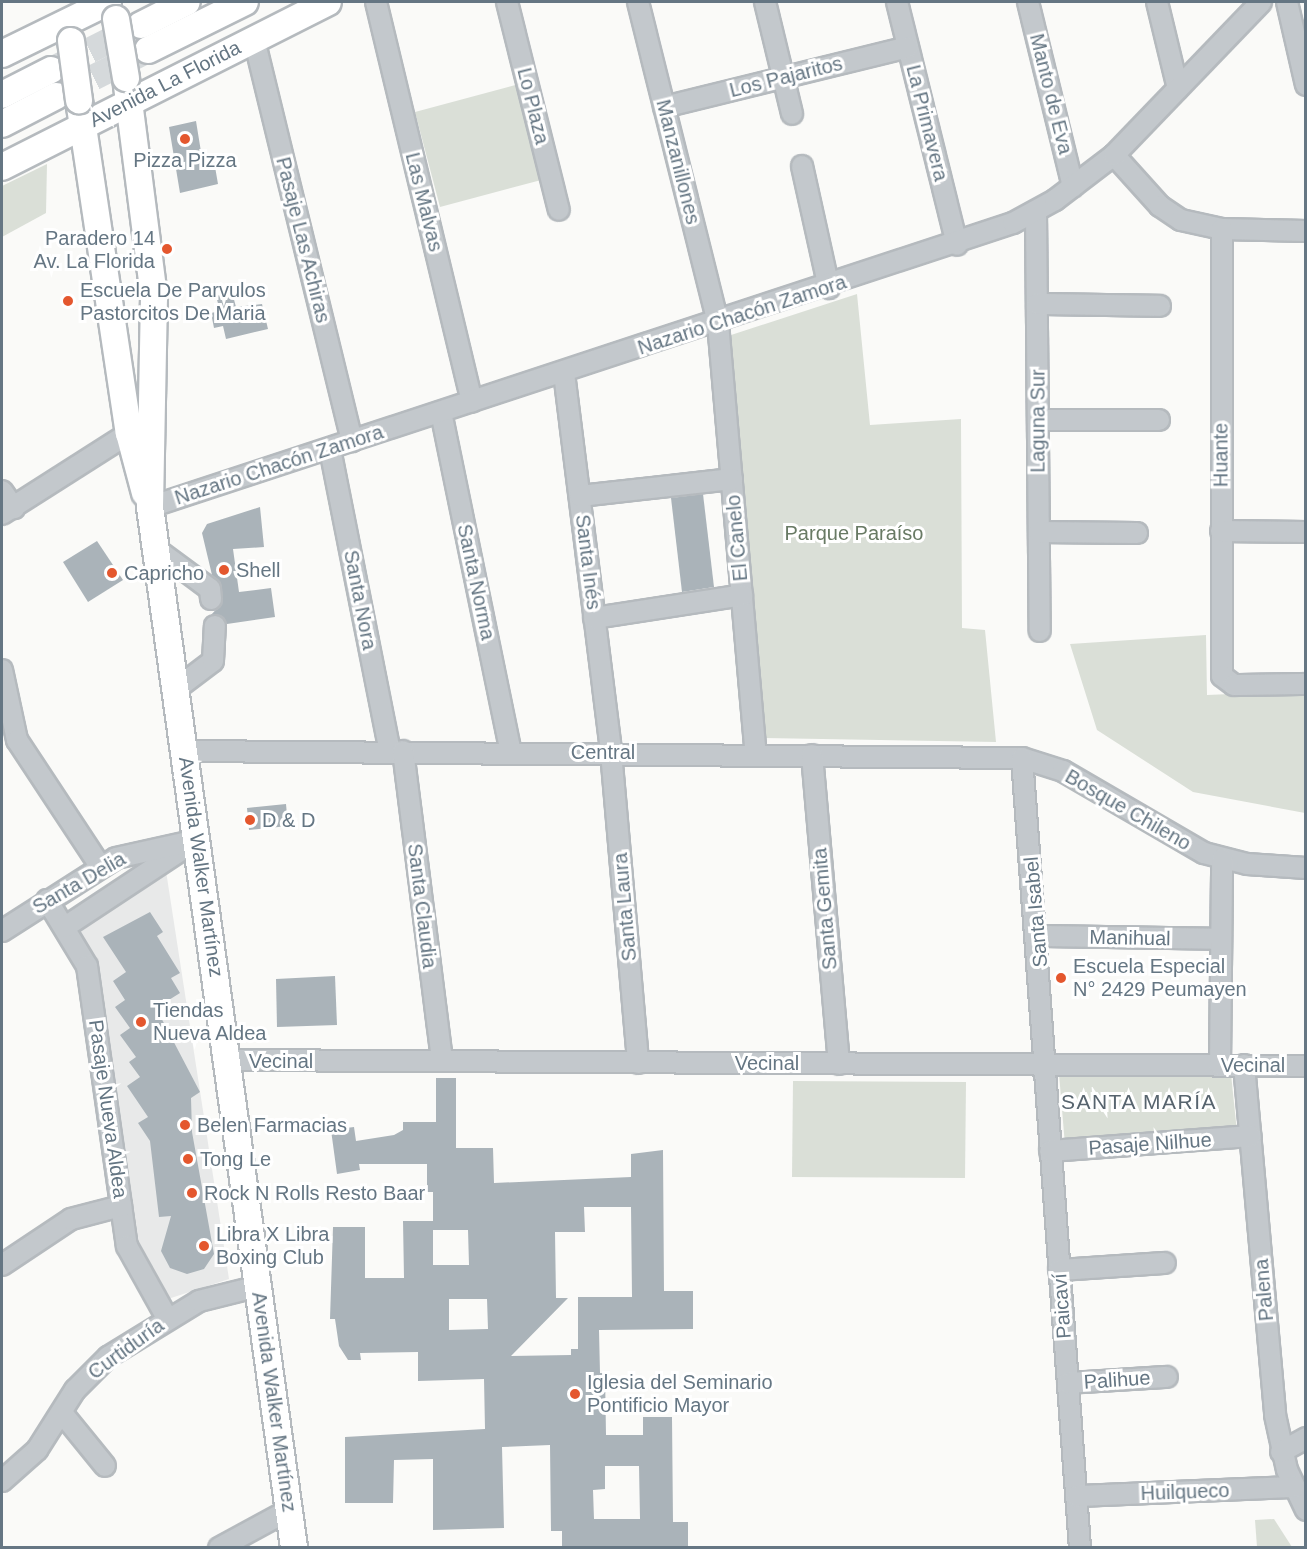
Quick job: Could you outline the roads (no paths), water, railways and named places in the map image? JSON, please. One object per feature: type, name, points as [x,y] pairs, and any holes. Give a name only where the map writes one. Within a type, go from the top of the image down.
[{"type":"main road","points":[[141,25],[187,2]]},
{"type":"main road","name":"Avenida La Florida","points":[[148,50],[245,2]]},
{"type":"main road","name":"Avenida La Florida","points":[[2,167],[83,126],[128,90],[254,39],[328,2]]},
{"type":"main road","points":[[2,54],[68,21],[112,7]]},
{"type":"main road","name":"Avenida Walker Martínez","points":[[112,7],[128,90],[154,297],[150,507]]},
{"type":"main road","name":"Avenida Walker Martínez","points":[[68,21],[68,98],[83,126],[129,433],[150,507],[294,1548]]},
{"type":"main road","points":[[2,95],[51,70]]},
{"type":"main road","points":[[2,124],[68,98]]},
{"type":"street","name":"Las Malvas","points":[[376,2],[472,402]]},
{"type":"street","name":"Lo Plaza","points":[[507,2],[559,210]]},
{"type":"street","name":"Manzanillones","points":[[638,2],[718,323]]},
{"type":"street","points":[[765,2],[792,114]]},
{"type":"street","name":"La Primavera","points":[[897,2],[957,245]]},
{"type":"street","name":"Manto de Eva","points":[[1028,2],[1073,187]]},
{"type":"street","points":[[1157,2],[1178,89]]},
{"type":"street","name":"Nazario Chacón Zamora","points":[[150,507],[829,288],[957,245],[1036,212],[1114,155],[1261,2]]},
{"type":"street","points":[[1287,2],[1305,85]]},
{"type":"street","name":"Pasaje Las Achiras","points":[[254,39],[352,441]]},
{"type":"street","name":"Los Pajaritos","points":[[664,107],[908,47]]},
{"type":"street","points":[[1114,155],[1169,214],[1222,229],[1305,231]]},
{"type":"street","points":[[802,166],[829,288]]},
{"type":"street","name":"Laguna Sur","points":[[1036,212],[1040,631]]},
{"type":"street","name":"Huante","points":[[1222,229],[1221,531],[1225,681],[1305,684]]},
{"type":"street","points":[[1037,304],[1160,306]]},
{"type":"street","name":"El Canelo","points":[[718,323],[756,754]]},
{"type":"street","name":"Santa Inés","points":[[564,373],[611,752]]},
{"type":"street","name":"Santa Norma","points":[[441,412],[511,752]]},
{"type":"street","points":[[1038,420],[1159,420]]},
{"type":"street","points":[[2,491],[8,511],[129,433]]},
{"type":"street","name":"Santa Nora","points":[[330,449],[396,751]]},
{"type":"street","points":[[580,496],[732,479]]},
{"type":"street","points":[[1221,531],[1305,532]]},
{"type":"street","points":[[1039,532],[1137,533]]},
{"type":"street","points":[[156,549],[210,589],[211,599]]},
{"type":"street","points":[[594,618],[742,595]]},
{"type":"street","points":[[176,688],[213,661],[215,626]]},
{"type":"street","points":[[2,670],[21,748],[100,866]]},
{"type":"street","name":"Central","points":[[184,751],[611,752],[1022,758]]},
{"type":"street","name":"Santa Claudia","points":[[396,751],[442,1061]]},
{"type":"street","name":"Santa Laura","points":[[611,752],[638,1063]]},
{"type":"street","name":"Santa Gemita","points":[[812,754],[839,1064]]},
{"type":"street","name":"Bosque Chileno","points":[[1022,758],[1063,771],[1167,836],[1222,859],[1305,868]]},
{"type":"street","name":"Santa Isabel","points":[[1022,758],[1038,936],[1046,1065]]},
{"type":"street","points":[[65,927],[197,840]]},
{"type":"street","name":"Santa Delia","points":[[2,931],[100,866],[138,850],[197,840]]},
{"type":"street","points":[[1220,1065],[1222,859]]},
{"type":"street","name":"Pasaje Nueva Aldea","points":[[47,900],[65,927],[90,976],[130,1257],[167,1318]]},
{"type":"street","name":"Manihual","points":[[1038,936],[1221,939]]},
{"type":"street","name":"Vecinal","points":[[228,1060],[1305,1066]]},
{"type":"street","name":"Paicaví","points":[[1046,1065],[1050,1151],[1080,1548]]},
{"type":"street","name":"Palena","points":[[1244,1065],[1281,1452],[1305,1510]]},
{"type":"street","name":"Pasaje Nilhue","points":[[1050,1151],[1250,1136]]},
{"type":"street","points":[[2,1265],[71,1220],[121,1206]]},
{"type":"street","points":[[1059,1270],[1165,1263]]},
{"type":"street","name":"Curtiduría","points":[[2,1481],[37,1450],[94,1368],[167,1318],[212,1296],[259,1286]]},
{"type":"street","name":"Palihue","points":[[1068,1383],[1167,1377]]},
{"type":"street","points":[[62,1413],[105,1466]]},
{"type":"street","points":[[1281,1452],[1305,1438]]},
{"type":"street","name":"Huilqueco","points":[[1077,1496],[1294,1487]]},
{"type":"street","points":[[219,1548],[289,1510]]},
{"type":"tunnel","points":[[55,68],[138,26]]},
{"type":"tunnel","points":[[59,95],[148,50]]},
{"type":"place","name":"Pizza Pizza","points":[[185,139]]},
{"type":"place","name":"Paradero 14 Av. La Florida","points":[[167,249]]},
{"type":"place","name":"Escuela De Parvulos Pastorcitos De Maria","points":[[68,301]]},
{"type":"place","name":"Shell","points":[[224,570]]},
{"type":"place","name":"Capricho","points":[[112,573]]},
{"type":"place","name":"D & D","points":[[250,820]]},
{"type":"place","name":"Escuela Especial N° 2429 Peumayen","points":[[1061,978]]},
{"type":"place","name":"Tiendas Nueva Aldea","points":[[141,1022]]},
{"type":"place","name":"Belen Farmacias","points":[[185,1125]]},
{"type":"place","name":"Tong Le","points":[[188,1159]]},
{"type":"place","name":"Rock N Rolls Resto Baar","points":[[192,1193]]},
{"type":"place","name":"Libra X Libra Boxing Club","points":[[204,1246]]},
{"type":"place","name":"Iglesia del Seminario Pontificio Mayor","points":[[575,1394]]},
{"type":"district","name":"SANTA MARÍA","points":[[1139,1102]]},
{"type":"park label","name":"Parque Paraíso","points":[[854,533]]}]
